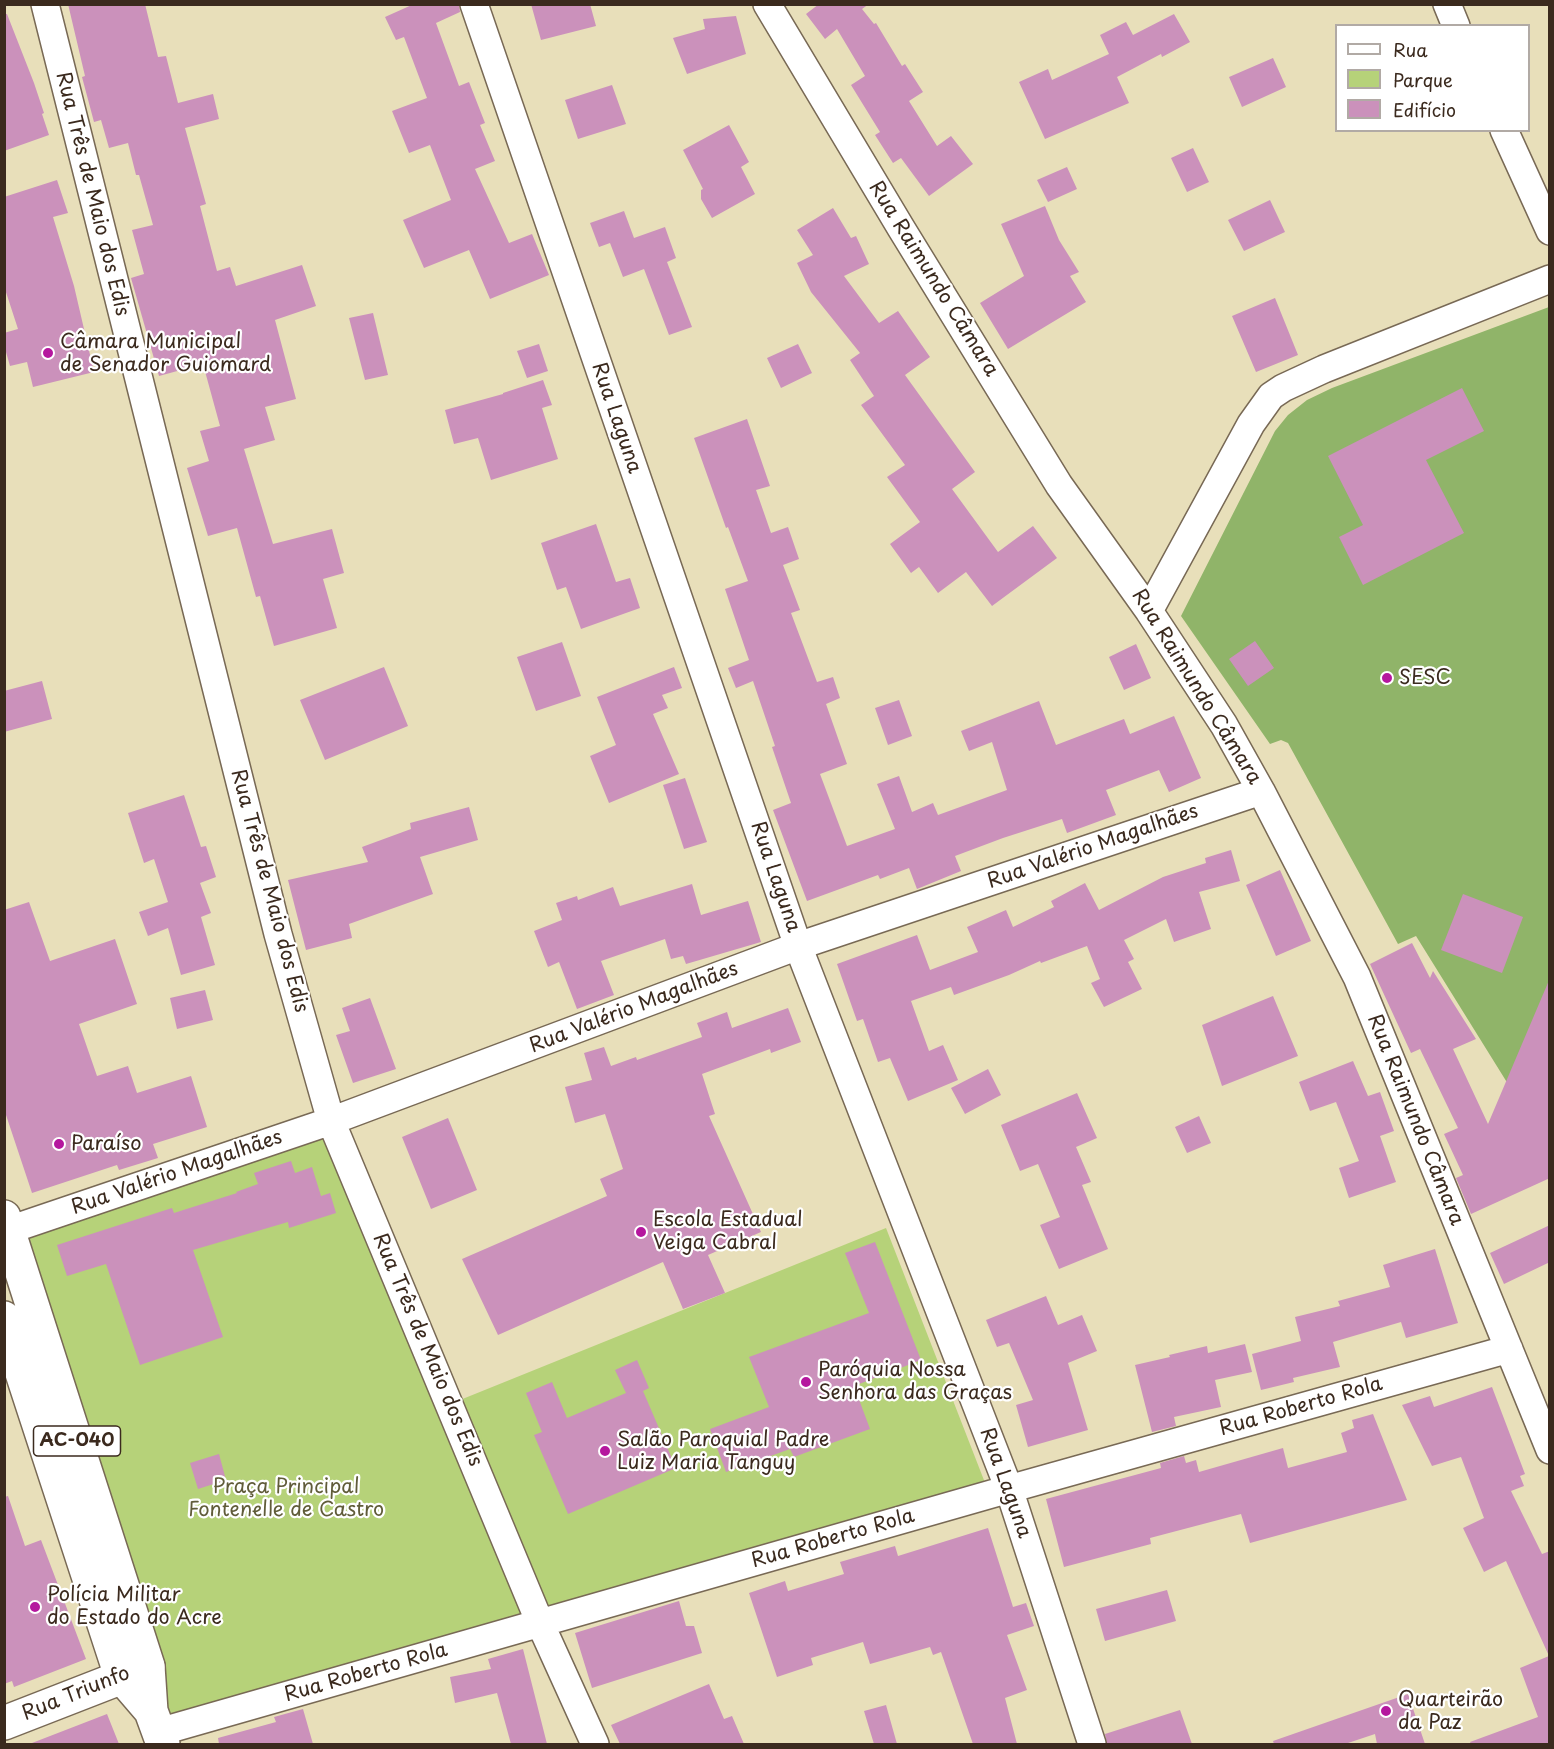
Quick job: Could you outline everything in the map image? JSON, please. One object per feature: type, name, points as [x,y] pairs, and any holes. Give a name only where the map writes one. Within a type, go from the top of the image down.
[{"type":"main road","name":"AC-040","points":[[7,1223],[134,1671]]},
{"type":"main road","name":"AC-040","points":[[4,1318],[134,1671],[158,1729]]},
{"type":"main road","name":"Rua Triunfo","points":[[4,1723],[134,1671]]},
{"type":"street","name":"Rua Três de Maio dos Edis","points":[[45,4],[278,934],[332,1121],[540,1623],[595,1744]]},
{"type":"street","name":"Rua Laguna","points":[[474,4],[798,946],[1009,1489],[1092,1744]]},
{"type":"street","name":"Rua Raimundo Câmara","points":[[767,4],[1059,485],[1149,610],[1224,725],[1261,791],[1357,977],[1550,1450]]},
{"type":"street","points":[[1447,4],[1455,24]]},
{"type":"street","points":[[1505,132],[1550,231]]},
{"type":"street","points":[[1149,610],[1251,424],[1271,396],[1324,369],[1550,279]]},
{"type":"street","name":"Rua Valério Magalhães","points":[[7,1223],[332,1121],[798,946],[1261,791]]},
{"type":"street","name":"Rua Roberto Rola","points":[[158,1729],[1509,1349]]},
{"type":"green space","name":"SESC","points":[[1549,307],[1549,1150],[1416,936],[1398,944],[1288,743],[1281,740],[1270,744],[1181,616],[1275,431],[1288,415],[1307,400],[1332,388]]},
{"type":"green space","name":"Praça Principal Fontenelle de Castro","points":[[324,1129],[525,1615],[170,1714],[18,1233]]},
{"type":"green space","points":[[886,1228],[987,1488],[546,1610],[460,1400]]},
{"type":"building","points":[[68,4],[145,4],[158,57],[166,56],[178,103],[213,94],[219,119],[185,128],[206,204],[200,206],[217,271],[230,267],[236,286],[302,265],[316,306],[275,320],[296,399],[265,407],[275,440],[244,449],[273,544],[332,529],[344,573],[323,579],[337,628],[274,646],[260,596],[256,597],[237,528],[208,536],[187,468],[209,461],[200,431],[220,426],[203,364],[159,376],[131,278],[144,274],[132,230],[153,225],[128,143],[109,148],[101,120],[94,122],[82,77],[85,76]]},
{"type":"building","points":[[414,4],[459,4],[460,12],[436,23],[459,86],[469,82],[485,123],[480,125],[495,161],[475,169],[509,243],[532,234],[549,275],[490,299],[469,250],[424,268],[403,220],[451,200],[430,145],[409,153],[392,111],[427,98],[404,37],[396,40],[385,17]]},
{"type":"building","points":[[531,4],[590,4],[596,26],[541,40]]},
{"type":"building","points":[[819,4],[869,4],[862,9],[874,24],[876,23],[902,66],[905,64],[923,92],[909,101],[937,146],[951,136],[973,164],[929,196],[901,158],[893,163],[875,135],[880,132],[851,85],[865,76],[837,29],[825,39],[806,14]]},
{"type":"building","points":[[4,14],[7,14],[34,83],[49,135],[4,151]]},
{"type":"building","points":[[1174,14],[1190,42],[1117,77],[1129,103],[1045,139],[1019,82],[1048,69],[1052,80],[1109,54],[1100,35],[1126,22],[1133,35]]},
{"type":"building","points":[[736,16],[746,54],[687,74],[673,38],[705,29],[703,19]]},
{"type":"building","points":[[1273,58],[1286,87],[1242,107],[1229,77]]},
{"type":"building","points":[[612,85],[626,124],[578,139],[565,100]]},
{"type":"building","points":[[729,125],[749,162],[741,167],[755,194],[712,218],[701,199],[703,189],[683,150]]},
{"type":"building","points":[[1193,148],[1209,182],[1187,192],[1171,158]]},
{"type":"building","points":[[1067,167],[1077,189],[1048,202],[1037,180]]},
{"type":"building","points":[[57,180],[68,213],[53,217],[74,286],[94,372],[33,387],[27,362],[10,366],[4,345],[4,333],[18,329],[4,286],[4,197]]},
{"type":"building","points":[[1270,200],[1285,232],[1244,251],[1228,220]]},
{"type":"building","points":[[1045,206],[1059,240],[1079,272],[1070,276],[1086,302],[1008,349],[980,303],[1024,276],[1001,224]]},
{"type":"building","points":[[833,208],[851,238],[856,236],[869,264],[844,276],[879,323],[898,311],[930,357],[905,375],[975,472],[952,489],[998,552],[1033,526],[1057,558],[992,606],[966,572],[938,593],[919,567],[911,573],[890,544],[920,522],[887,477],[905,465],[861,405],[874,396],[850,360],[860,353],[811,292],[797,263],[813,255],[797,230]]},
{"type":"building","points":[[624,211],[634,238],[665,227],[676,258],[667,262],[692,327],[669,335],[644,269],[623,277],[610,243],[599,247],[590,223]]},
{"type":"building","points":[[1275,298],[1298,355],[1256,372],[1232,316]]},
{"type":"building","points":[[373,313],[388,375],[365,380],[349,318]]},
{"type":"building","points":[[539,344],[548,371],[527,378],[517,351]]},
{"type":"building","points":[[798,344],[812,373],[781,388],[767,358]]},
{"type":"building","points":[[543,380],[552,405],[542,408],[558,459],[491,480],[478,438],[454,444],[445,410]]},
{"type":"building","points":[[1462,388],[1484,431],[1426,460],[1464,533],[1363,585],[1339,537],[1363,525],[1328,456]]},
{"type":"building","points":[[747,419],[770,486],[756,490],[771,533],[788,527],[799,559],[783,565],[800,610],[791,613],[817,682],[833,677],[840,698],[826,704],[847,764],[820,774],[847,846],[895,829],[877,784],[899,776],[912,812],[933,803],[938,815],[1007,790],[992,742],[969,751],[961,731],[1039,701],[1056,745],[1124,719],[1130,734],[1174,716],[1201,778],[1169,792],[1159,770],[1106,790],[1116,815],[1067,833],[1062,819],[1003,838],[955,856],[961,871],[917,889],[909,868],[880,879],[878,875],[807,901],[773,810],[791,803],[753,681],[736,688],[728,668],[749,660],[725,589],[748,581],[728,527],[726,528],[694,438]]},
{"type":"building","points":[[596,524],[616,582],[630,578],[640,608],[581,629],[566,587],[557,590],[541,543]]},
{"type":"building","points":[[1255,641],[1274,668],[1248,686],[1229,659]]},
{"type":"building","points":[[562,642],[581,696],[536,711],[517,657]]},
{"type":"building","points":[[1136,644],[1151,678],[1124,690],[1109,657]]},
{"type":"building","points":[[384,667],[408,726],[325,760],[300,700]]},
{"type":"building","points":[[674,667],[682,688],[662,695],[668,708],[653,714],[679,774],[609,803],[590,756],[616,745],[597,697]]},
{"type":"building","points":[[42,681],[52,719],[4,732],[4,691]]},
{"type":"building","points":[[899,700],[912,736],[888,745],[875,708]]},
{"type":"building","points":[[685,778],[707,842],[684,849],[663,785]]},
{"type":"building","points":[[184,795],[201,847],[206,846],[216,877],[200,883],[211,913],[201,917],[215,965],[181,975],[168,928],[148,936],[139,912],[168,902],[154,859],[144,863],[128,813]]},
{"type":"building","points":[[469,807],[478,840],[420,857],[433,894],[349,924],[352,938],[306,950],[288,880],[368,862],[362,847],[411,829],[410,823]]},
{"type":"building","points":[[1231,850],[1240,881],[1199,892],[1211,929],[1174,942],[1166,919],[1124,940],[1134,959],[1128,962],[1142,989],[1104,1007],[1091,983],[1100,979],[1087,946],[1041,963],[1040,961],[954,995],[951,987],[911,1001],[929,1051],[943,1045],[958,1080],[908,1101],[890,1058],[878,1062],[863,1019],[857,1021],[837,964],[917,935],[930,970],[978,952],[967,927],[1006,910],[1013,927],[1054,907],[1051,901],[1085,883],[1099,910],[1163,877],[1206,863],[1205,858]]},
{"type":"building","points":[[1280,870],[1311,941],[1276,956],[1246,885]]},
{"type":"building","points":[[692,884],[701,915],[748,901],[761,942],[686,964],[683,956],[671,959],[665,939],[601,961],[614,995],[577,1009],[559,962],[548,967],[534,931],[562,920],[556,903],[577,896],[578,900],[613,887],[620,906]]},
{"type":"building","points":[[1463,894],[1523,917],[1502,973],[1441,950]]},
{"type":"building","points":[[29,902],[50,961],[115,939],[137,1004],[79,1024],[97,1076],[128,1066],[137,1093],[191,1076],[207,1127],[153,1144],[158,1158],[119,1170],[117,1165],[32,1193],[4,1109],[4,910]]},
{"type":"building","points":[[1412,943],[1430,978],[1433,971],[1476,1039],[1453,1049],[1488,1124],[1550,978],[1550,1178],[1471,1214],[1456,1178],[1463,1175],[1444,1134],[1458,1128],[1420,1049],[1411,1053],[1370,964]]},
{"type":"building","points":[[205,990],[213,1020],[177,1029],[170,998]]},
{"type":"building","points":[[1273,996],[1298,1056],[1222,1086],[1202,1025]]},
{"type":"building","points":[[370,998],[396,1069],[353,1083],[336,1035],[350,1031],[342,1008]]},
{"type":"building","name":"Escola Estadual Veiga Cabral","points":[[788,1008],[801,1042],[771,1053],[770,1049],[702,1074],[715,1114],[709,1116],[761,1232],[708,1255],[725,1293],[683,1309],[663,1262],[498,1335],[462,1259],[607,1196],[600,1179],[623,1169],[605,1114],[575,1123],[565,1087],[592,1080],[584,1053],[604,1047],[611,1066],[636,1057],[637,1060],[702,1037],[697,1023],[727,1012],[732,1028]]},
{"type":"building","points":[[1353,1061],[1368,1096],[1380,1092],[1394,1131],[1380,1136],[1396,1182],[1349,1198],[1339,1168],[1359,1161],[1336,1102],[1310,1111],[1299,1082]]},
{"type":"building","points":[[988,1069],[1001,1095],[965,1114],[951,1088]]},
{"type":"building","points":[[1077,1093],[1097,1138],[1076,1147],[1091,1182],[1082,1185],[1108,1249],[1059,1269],[1040,1225],[1060,1217],[1038,1164],[1020,1171],[1001,1125]]},
{"type":"building","points":[[1199,1116],[1211,1143],[1187,1153],[1175,1127]]},
{"type":"building","points":[[448,1118],[477,1190],[431,1209],[402,1137]]},
{"type":"building","points":[[291,1161],[295,1173],[312,1167],[321,1196],[330,1193],[336,1213],[289,1228],[288,1222],[193,1250],[223,1337],[140,1365],[106,1264],[67,1276],[57,1245],[172,1208],[174,1213],[237,1193],[258,1184],[254,1173]]},
{"type":"building","points":[[1550,1225],[1550,1262],[1504,1284],[1490,1253]]},
{"type":"building","name":"Paróquia Nossa Senhora das Graças","points":[[875,1242],[921,1360],[854,1386],[870,1429],[794,1457],[790,1449],[726,1472],[710,1429],[769,1407],[749,1357],[869,1313],[845,1253]]},
{"type":"building","points":[[1435,1249],[1458,1323],[1406,1338],[1401,1322],[1333,1342],[1340,1367],[1293,1378],[1294,1382],[1261,1390],[1252,1354],[1301,1341],[1295,1317],[1340,1306],[1338,1301],[1390,1287],[1383,1265]]},
{"type":"building","points":[[1046,1296],[1058,1325],[1082,1315],[1097,1351],[1068,1363],[1088,1430],[1028,1447],[1016,1405],[1033,1400],[1009,1343],[997,1347],[986,1320]]},
{"type":"building","points":[[1245,1344],[1252,1372],[1215,1380],[1221,1407],[1174,1417],[1176,1426],[1152,1432],[1135,1365],[1207,1346],[1208,1353]]},
{"type":"building","name":"Salão Paroquial Padre Luiz Maria Tanguy","points":[[637,1360],[649,1388],[643,1391],[676,1468],[568,1514],[534,1435],[542,1432],[526,1393],[552,1382],[567,1418],[626,1393],[615,1370]]},
{"type":"building","points":[[1492,1387],[1525,1474],[1520,1476],[1524,1486],[1511,1491],[1542,1554],[1550,1551],[1550,1744],[1471,1744],[1470,1742],[1538,1717],[1520,1668],[1549,1656],[1506,1561],[1484,1572],[1463,1528],[1484,1518],[1461,1457],[1432,1466],[1402,1405],[1430,1396],[1434,1407]]},
{"type":"building","points":[[1373,1414],[1407,1500],[1250,1543],[1241,1514],[1150,1538],[1151,1544],[1064,1567],[1046,1499],[1161,1468],[1160,1463],[1184,1456],[1186,1463],[1196,1460],[1199,1472],[1283,1448],[1288,1468],[1347,1452],[1341,1433],[1354,1428],[1352,1420]]},
{"type":"building","points":[[219,1454],[226,1480],[198,1489],[190,1463]]},
{"type":"building","name":"Polícia Militar do Estado do Acre","points":[[8,1496],[25,1546],[41,1540],[86,1659],[14,1687],[12,1681],[4,1684],[4,1497]]},
{"type":"building","points":[[988,1528],[1013,1607],[1026,1603],[1034,1626],[1007,1635],[1027,1690],[1005,1698],[1017,1744],[973,1744],[941,1652],[933,1655],[930,1647],[870,1664],[863,1642],[811,1658],[813,1665],[777,1677],[749,1593],[785,1581],[788,1591],[844,1574],[840,1562],[895,1546],[898,1556]]},
{"type":"building","points":[[1167,1590],[1176,1621],[1105,1641],[1096,1609]]},
{"type":"building","points":[[679,1601],[686,1626],[694,1626],[702,1653],[592,1688],[575,1633]]},
{"type":"building","points":[[523,1649],[547,1744],[511,1744],[497,1693],[455,1703],[450,1677],[491,1669],[488,1659]]},
{"type":"building","points":[[709,1684],[724,1719],[732,1716],[744,1744],[620,1744],[611,1725]]},
{"type":"building","name":"Quarteirão da Paz","points":[[1408,1694],[1425,1744],[1377,1744],[1375,1734],[1345,1744],[1274,1744],[1273,1741]]},
{"type":"building","points":[[886,1705],[897,1744],[874,1744],[864,1711]]},
{"type":"building","points":[[303,1709],[313,1744],[219,1744],[218,1738],[276,1722],[274,1717]]},
{"type":"building","points":[[1180,1710],[1192,1744],[1107,1744],[1105,1734]]},
{"type":"building","points":[[107,1714],[119,1744],[32,1744],[32,1743]]},
{"type":"place","name":"Câmara Municipal de Senador Guiomard","points":[[48,353]]},
{"type":"place","name":"SESC","points":[[1387,678]]},
{"type":"place","name":"Paraíso","points":[[59,1144]]},
{"type":"place","name":"Escola Estadual Veiga Cabral","points":[[641,1232]]},
{"type":"place","name":"Paróquia Nossa Senhora das Graças","points":[[806,1382]]},
{"type":"place","name":"Salão Paroquial Padre Luiz Maria Tanguy","points":[[605,1451]]},
{"type":"place","name":"Polícia Militar do Estado do Acre","points":[[35,1607]]},
{"type":"place","name":"Quarteirão da Paz","points":[[1386,1711]]}]
